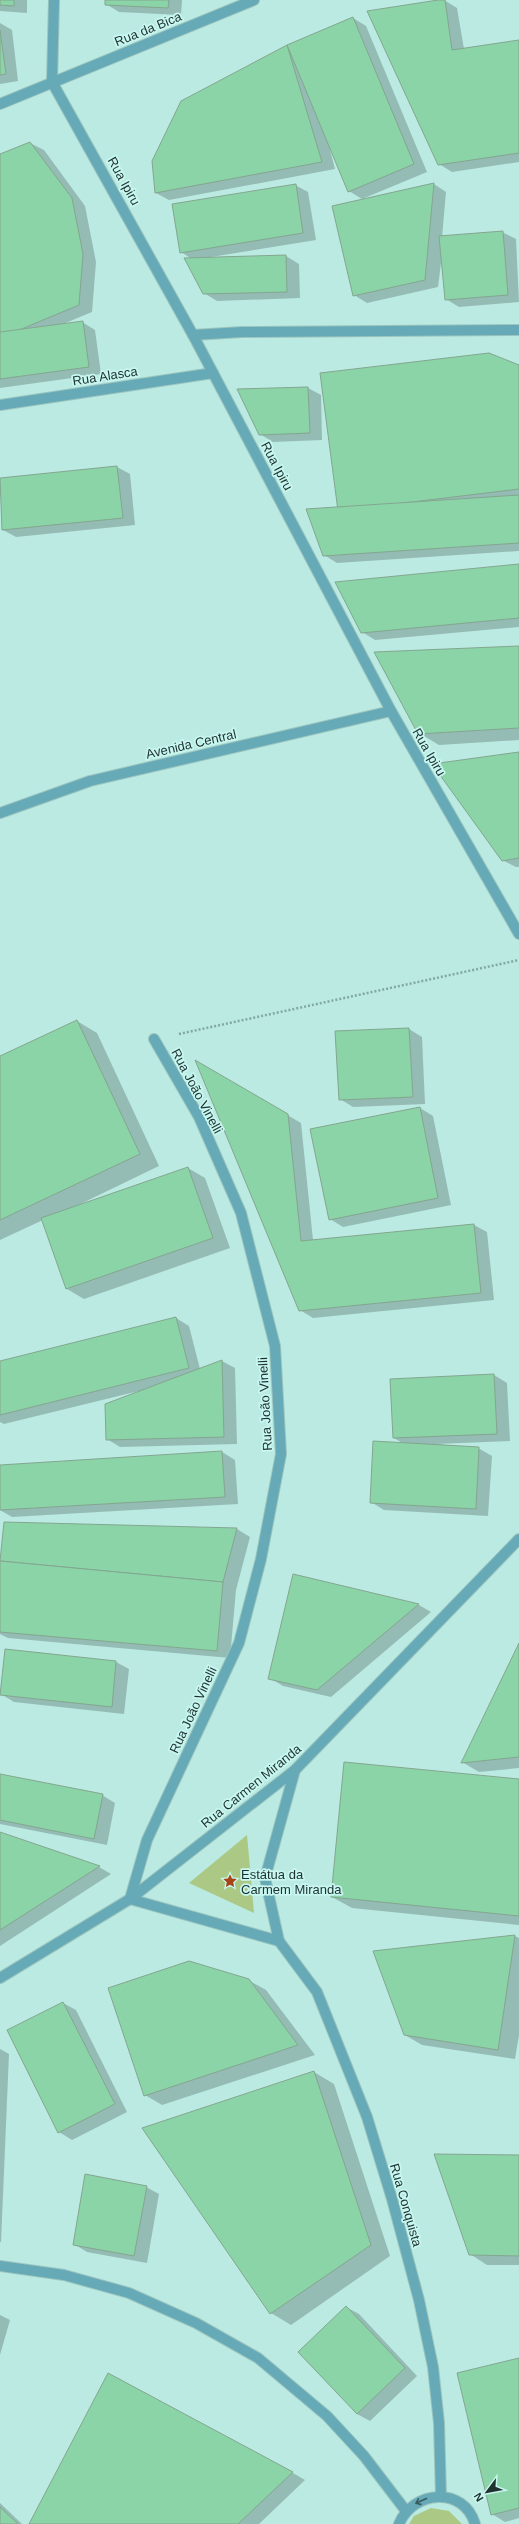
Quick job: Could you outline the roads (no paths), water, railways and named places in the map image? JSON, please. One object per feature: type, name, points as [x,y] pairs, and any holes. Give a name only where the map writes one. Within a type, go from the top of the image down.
[{"type":"street","points":[[52,82],[54,0]]},
{"type":"street","name":"Rua da Bica","points":[[0,104],[254,0]]},
{"type":"street","name":"Rua Ipiru","points":[[52,82],[193,335],[391,711],[519,934]]},
{"type":"street","points":[[193,335],[242,332],[519,330]]},
{"type":"street","name":"Rua Alasca","points":[[0,405],[213,373]]},
{"type":"street","name":"Avenida Central","points":[[0,813],[90,781],[391,711]]},
{"type":"street","name":"Rua João Vinelli","points":[[130,1899],[147,1840],[239,1642],[261,1559],[281,1454],[275,1346],[241,1213],[199,1118],[154,1039]]},
{"type":"street","name":"Rua Carmen Miranda","points":[[0,1978],[130,1899],[295,1770],[519,1539]]},
{"type":"street","points":[[130,1899],[279,1941],[265,1878],[295,1770]]},
{"type":"street","name":"Rua Conquista","points":[[279,1941],[317,1992],[367,2117],[392,2199],[419,2300],[433,2367],[440,2423],[441,2497]]},
{"type":"street","points":[[0,2266],[64,2275],[130,2293],[196,2323],[258,2358],[327,2416],[364,2456],[406,2511]]},
{"type":"street","points":[[399,2524],[406,2511],[416,2502],[428,2498],[441,2497],[454,2500],[465,2508],[475,2524]]},
{"type":"place","name":"Estátua da Carmem Miranda","points":[[230,1881]]}]
